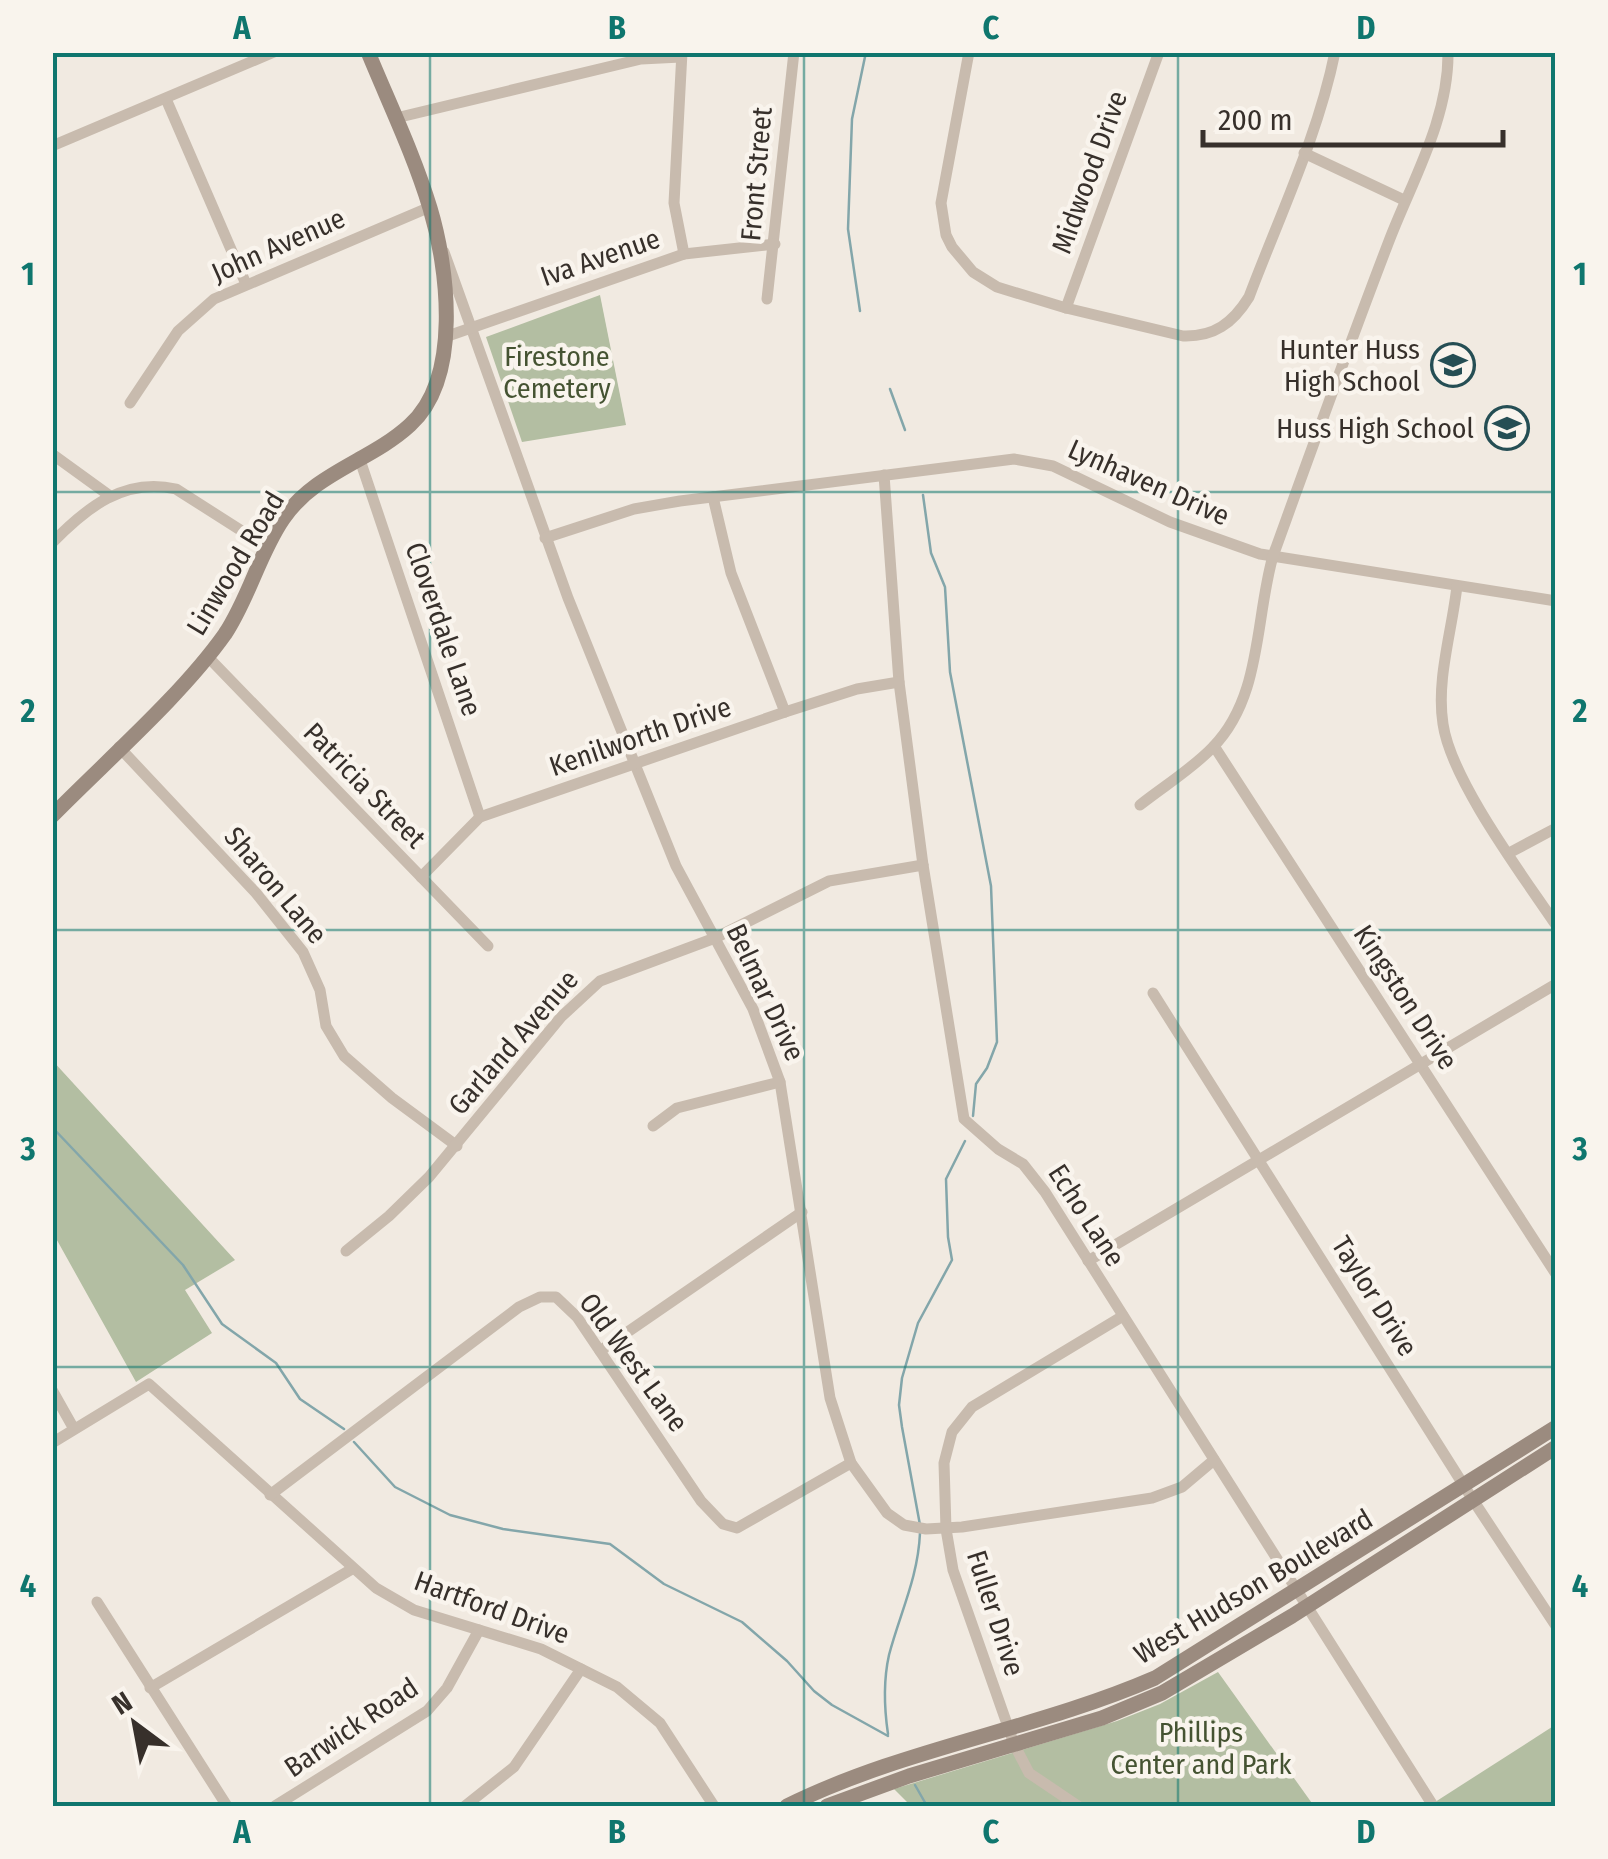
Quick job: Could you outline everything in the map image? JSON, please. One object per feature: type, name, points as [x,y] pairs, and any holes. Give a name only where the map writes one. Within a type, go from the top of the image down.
[{"type":"main road","name":"Linwood Road","points":[[52,816],[208,657],[237,616],[268,547],[300,498],[317,483],[396,437],[420,415],[438,380],[445,337],[438,238],[430,206],[368,52]]},
{"type":"main road","name":"West Hudson Boulevard","points":[[827,1806],[909,1776],[1102,1718],[1162,1693],[1306,1606],[1556,1427]]},
{"type":"main road","name":"West Hudson Boulevard","points":[[787,1806],[900,1760],[1120,1693],[1155,1678],[1357,1554],[1556,1447]]},
{"type":"street","points":[[52,146],[274,52]]},
{"type":"street","points":[[592,52],[595,70]]},
{"type":"street","name":"Front Street","points":[[767,300],[794,52]]},
{"type":"street","points":[[968,52],[942,190],[946,235],[960,258],[984,280],[1066,308],[1184,336],[1220,329],[1249,297],[1304,154],[1336,52]]},
{"type":"street","name":"Midwood Drive","points":[[1066,308],[1159,52]]},
{"type":"street","points":[[1140,804],[1214,746],[1241,704],[1251,676],[1273,556],[1446,90],[1448,52]]},
{"type":"street","points":[[396,118],[595,70],[682,54],[674,203],[684,254]]},
{"type":"street","points":[[166,100],[246,284]]},
{"type":"street","points":[[1304,154],[1404,200]]},
{"type":"street","name":"John Avenue","points":[[130,403],[188,318],[214,300],[430,206]]},
{"type":"street","name":"Belmar Drive","points":[[438,238],[546,538],[676,866],[752,1009],[780,1082],[830,1398],[851,1464],[875,1500],[904,1525],[946,1529],[1152,1498],[1182,1487],[1214,1460]]},
{"type":"street","name":"Iva Avenue","points":[[445,337],[684,254],[775,244]]},
{"type":"street","points":[[52,454],[110,496]]},
{"type":"street","name":"Cloverdale Lane","points":[[360,457],[480,816]]},
{"type":"street","name":"Lynhaven Drive","points":[[546,538],[634,509],[713,496],[995,460],[1040,462],[1230,545],[1273,556],[1556,601]]},
{"type":"street","name":"Echo Lane","points":[[884,474],[899,682],[922,865],[964,1119],[998,1149],[1023,1164],[1035,1178],[1432,1804]]},
{"type":"street","points":[[52,544],[75,520],[110,496],[148,486],[176,489],[268,547]]},
{"type":"street","points":[[713,496],[731,573],[785,712]]},
{"type":"street","points":[[1457,586],[1444,677],[1443,724],[1459,770],[1508,854],[1556,925]]},
{"type":"street","name":"Patricia Street","points":[[208,657],[488,946]]},
{"type":"street","name":"Kenilworth Drive","points":[[420,878],[480,816],[785,712],[858,689],[899,682]]},
{"type":"street","name":"Kingston Drive","points":[[1214,746],[1556,1274]]},
{"type":"street","name":"Sharon Lane","points":[[120,748],[256,893],[303,952],[320,990],[326,1026],[344,1056],[457,1146]]},
{"type":"street","points":[[1508,854],[1556,828]]},
{"type":"street","name":"Garland Avenue","points":[[346,1251],[389,1216],[457,1146],[585,992],[617,972],[715,938],[829,881],[922,865]]},
{"type":"street","points":[[1088,1261],[1556,984]]},
{"type":"street","name":"Taylor Drive","points":[[1152,993],[1556,1626]]},
{"type":"street","points":[[652,1126],[677,1108],[780,1082]]},
{"type":"street","points":[[600,1351],[802,1212]]},
{"type":"street","name":"Old West Lane","points":[[270,1495],[519,1307],[540,1297],[556,1297],[577,1317],[701,1501],[723,1524],[737,1528],[851,1464]]},
{"type":"street","name":"Fuller Drive","points":[[1078,1806],[1029,1774],[1008,1728],[964,1606],[946,1529],[946,1447],[961,1418],[998,1388],[1123,1316]]},
{"type":"street","name":"Hartford Drive","points":[[74,1429],[149,1384],[376,1588],[414,1610],[541,1649],[617,1687],[652,1715],[670,1737],[714,1806]]},
{"type":"street","points":[[52,1390],[74,1429],[52,1444]]},
{"type":"street","points":[[150,1688],[352,1569]]},
{"type":"street","points":[[96,1602],[227,1806]]},
{"type":"street","name":"Barwick Road","points":[[276,1806],[427,1712],[447,1688],[479,1630]]},
{"type":"street","points":[[466,1806],[514,1767],[582,1668]]},
{"type":"green space","name":"Firestone Cemetery","points":[[600,295],[626,425],[522,442],[486,337]]},
{"type":"green space","points":[[52,1060],[235,1260],[185,1290],[212,1333],[136,1382],[53,1233]]},
{"type":"green space","name":"Phillips Center and Park","points":[[1218,1672],[1314,1806],[911,1806],[894,1789],[1117,1721],[1160,1704]]},
{"type":"green space","points":[[1555,1725],[1555,1806],[1429,1806],[1432,1804]]},
{"type":"waterway","points":[[860,311],[848,229],[852,119],[866,52]]},
{"type":"waterway","points":[[890,389],[905,430]]},
{"type":"waterway","points":[[923,495],[931,553],[945,587],[950,672],[991,886],[997,1042],[976,1084],[973,1116]]},
{"type":"waterway","points":[[52,1127],[183,1265],[222,1324],[276,1363],[300,1399],[344,1429]]},
{"type":"waterway","points":[[920,1525],[899,1405],[902,1378],[918,1323],[952,1260],[946,1179],[965,1141]]},
{"type":"waterway","points":[[354,1442],[395,1487],[450,1515],[503,1529],[610,1544],[664,1584],[742,1622],[814,1691],[888,1736]]},
{"type":"waterway","points":[[888,1734],[887,1665],[912,1580],[920,1533]]},
{"type":"waterway","points":[[915,1785],[927,1806]]},
{"type":"place","name":"Hunter Huss High School","points":[[1453,365]]},
{"type":"place","name":"Huss High School","points":[[1507,428]]}]
